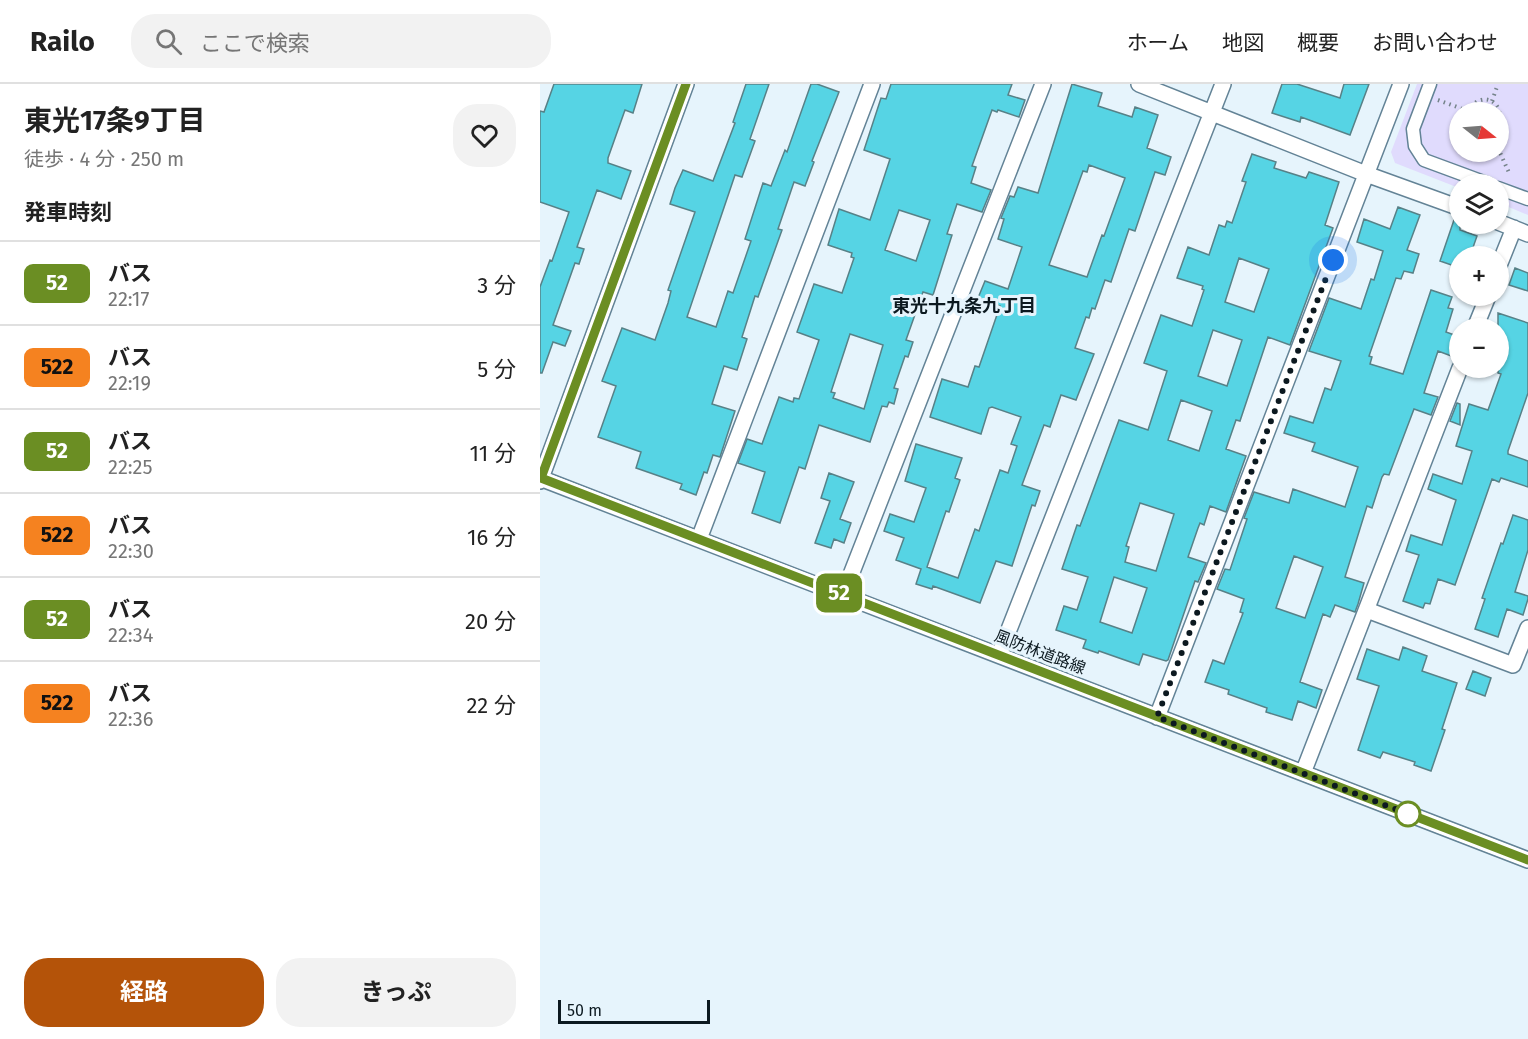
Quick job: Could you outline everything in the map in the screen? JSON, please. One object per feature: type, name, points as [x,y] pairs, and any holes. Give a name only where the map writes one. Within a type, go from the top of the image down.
[{"type":"street","points":[[540,479],[686,84]]},
{"type":"street","points":[[699,539],[872,84]]},
{"type":"street","points":[[843,595],[1043,84]]},
{"type":"street","points":[[1139,84],[1366,174],[1449,204]]},
{"type":"street","points":[[999,655],[1223,84]]},
{"type":"street","points":[[1157,717],[1401,84]]},
{"type":"street","points":[[1428,90],[1413,129],[1415,146],[1424,160],[1462,174]]},
{"type":"street","points":[[1509,192],[1524,197]]},
{"type":"street","points":[[1509,250],[1521,231]]},
{"type":"street","points":[[1303,773],[1456,378]]},
{"type":"street","name":"風防林道路線","points":[[540,479],[1528,860]]},
{"type":"street","points":[[1367,610],[1513,665],[1528,627]]},
{"type":"path","points":[[1476,102],[1483,99],[1492,101],[1498,84]]},
{"type":"path","points":[[1428,90],[1450,102]]},
{"type":"path","points":[[1505,162],[1524,197]]},
{"type":"shaded area","points":[[1417,84],[1528,84],[1528,215],[1509,207],[1509,174],[1449,174],[1449,184],[1395,163],[1391,152]]},
{"type":"building","points":[[554,84],[642,84],[633,113],[625,110],[608,158],[608,163],[631,171],[621,199],[597,190],[577,247],[584,249],[579,264],[575,263],[553,325],[571,331],[565,346],[553,342],[542,373],[540,373],[540,287],[550,260],[552,261],[569,212],[540,202],[540,111],[544,112]]},
{"type":"building","points":[[746,84],[769,84],[750,139],[755,141],[742,177],[735,175],[687,317],[716,327],[728,291],[733,293],[751,241],[745,239],[763,183],[771,186],[785,150],[787,152],[811,84],[839,92],[812,161],[814,162],[805,186],[794,182],[778,229],[782,230],[758,297],[755,296],[742,337],[747,339],[737,370],[724,366],[712,404],[735,411],[720,457],[713,455],[696,495],[680,489],[682,484],[636,468],[641,452],[598,437],[616,386],[602,381],[622,328],[655,340],[668,303],[671,291],[668,290],[695,212],[670,204],[675,188],[683,170],[713,181],[735,123],[733,122]]},
{"type":"building","points":[[891,84],[1012,84],[1008,95],[1025,100],[1019,117],[992,110],[972,166],[976,167],[971,183],[991,190],[982,212],[957,204],[947,234],[952,235],[933,295],[923,292],[906,340],[913,342],[908,357],[905,356],[894,388],[898,389],[894,404],[889,402],[887,407],[882,406],[870,442],[819,425],[805,469],[799,467],[780,523],[752,513],[765,472],[738,463],[747,439],[762,444],[779,397],[793,402],[794,398],[799,399],[819,340],[797,332],[814,284],[842,293],[854,258],[851,257],[852,253],[828,245],[839,209],[870,220],[890,159],[864,150],[881,98],[886,99]],"holes":[[[899,210],[930,220],[916,261],[885,250]],[[850,334],[883,345],[864,409],[833,398],[835,393],[831,392]]]},
{"type":"building","points":[[1072,84],[1102,93],[1098,106],[1132,117],[1135,107],[1158,115],[1147,148],[1171,157],[1165,175],[1155,172],[1135,231],[1129,229],[1111,282],[1105,280],[1095,309],[1092,308],[1089,318],[1086,317],[1075,348],[1094,354],[1076,400],[1061,395],[1050,427],[1044,425],[1022,485],[1040,491],[1035,506],[1032,505],[1012,566],[996,561],[980,603],[933,586],[932,589],[916,584],[921,569],[896,560],[904,538],[884,531],[890,514],[914,522],[926,488],[905,481],[916,444],[962,458],[955,478],[960,480],[949,512],[946,511],[927,567],[958,578],[975,529],[979,531],[1000,470],[1008,473],[1017,446],[1011,444],[1021,417],[989,408],[981,434],[930,417],[942,379],[968,387],[975,366],[979,367],[1000,306],[978,298],[985,281],[1008,289],[1022,247],[998,239],[1004,219],[1001,218],[1010,196],[1014,197],[1018,187],[1038,193]],"holes":[[[1089,165],[1125,178],[1087,277],[1049,265],[1083,171],[1087,172]]]},
{"type":"building","points":[[1282,84],[1297,84],[1340,98],[1344,84],[1369,84],[1350,135],[1301,117],[1300,122],[1272,113]]},
{"type":"building","points":[[1252,154],[1276,162],[1274,168],[1306,178],[1309,172],[1339,182],[1325,225],[1333,228],[1290,345],[1268,337],[1240,421],[1236,420],[1226,449],[1246,456],[1226,512],[1210,506],[1204,525],[1200,523],[1198,528],[1188,557],[1206,563],[1198,582],[1195,581],[1168,660],[1143,654],[1139,665],[1083,648],[1086,640],[1056,630],[1064,606],[1077,610],[1088,577],[1062,569],[1119,420],[1148,430],[1167,371],[1144,363],[1161,315],[1192,326],[1204,290],[1203,286],[1177,278],[1188,247],[1209,255],[1219,225],[1225,227],[1227,221],[1232,223],[1246,182],[1242,181]],"holes":[[[1239,258],[1269,269],[1254,312],[1225,302]],[[1213,330],[1242,340],[1227,386],[1198,376]],[[1181,400],[1212,411],[1199,451],[1168,440]],[[1140,503],[1174,514],[1156,571],[1125,562],[1129,547],[1126,546]],[[1114,577],[1147,588],[1132,633],[1100,622]]]},
{"type":"building","points":[[1398,207],[1420,215],[1407,250],[1419,254],[1413,273],[1404,271],[1401,279],[1396,278],[1369,356],[1372,357],[1370,364],[1403,374],[1431,290],[1449,296],[1448,308],[1453,309],[1446,332],[1449,333],[1449,355],[1438,351],[1424,393],[1438,397],[1431,415],[1414,409],[1389,475],[1384,474],[1382,477],[1372,508],[1367,506],[1345,577],[1364,583],[1355,612],[1335,605],[1330,617],[1323,614],[1300,682],[1322,690],[1316,708],[1298,701],[1292,720],[1266,712],[1267,708],[1228,694],[1229,690],[1205,682],[1213,660],[1224,664],[1243,613],[1240,612],[1244,599],[1217,589],[1225,569],[1230,570],[1247,519],[1244,518],[1254,492],[1289,503],[1293,489],[1345,507],[1358,467],[1312,451],[1315,443],[1284,433],[1290,416],[1313,423],[1325,388],[1331,390],[1341,361],[1309,351],[1329,298],[1361,309],[1371,279],[1374,280],[1383,251],[1357,242],[1364,219],[1390,229]],"holes":[[[1294,556],[1323,567],[1305,618],[1276,608]]]},
{"type":"building","points":[[1449,234],[1477,236],[1474,246],[1449,246],[1449,264],[1440,261]]},
{"type":"building","points":[[1515,268],[1528,273],[1528,291],[1509,285]]},
{"type":"building","points":[[1498,313],[1528,323],[1528,393],[1508,454],[1528,461],[1528,487],[1501,478],[1499,482],[1492,479],[1455,585],[1438,579],[1430,604],[1425,603],[1423,608],[1403,601],[1419,555],[1406,551],[1411,535],[1442,545],[1456,500],[1428,489],[1433,474],[1462,484],[1472,451],[1456,446],[1469,404],[1488,410],[1500,378],[1509,378],[1509,318],[1498,318]]},
{"type":"building","points":[[1457,403],[1460,404],[1460,425],[1450,421]]},
{"type":"building","points":[[829,473],[854,482],[840,519],[851,523],[844,543],[834,539],[831,548],[815,543],[830,501],[821,498]]},
{"type":"building","points":[[1513,515],[1528,520],[1528,550],[1515,592],[1528,596],[1528,599],[1523,615],[1507,609],[1498,637],[1475,629],[1485,599],[1482,598]]},
{"type":"building","points":[[1403,647],[1427,656],[1422,671],[1457,683],[1442,729],[1445,730],[1431,771],[1414,765],[1415,762],[1383,752],[1380,758],[1358,750],[1379,686],[1357,679],[1367,649],[1399,660]]},
{"type":"building","points":[[1473,671],[1491,678],[1485,696],[1466,689]]},
{"type":"bus line","name":"52","points":[[686,84],[541,478],[1528,860]]},
{"type":"district","name":"東光十九条九丁目","points":[[964,306]]},
{"type":"route","points":[[1333,260],[1157,717],[1408,814]]}]
